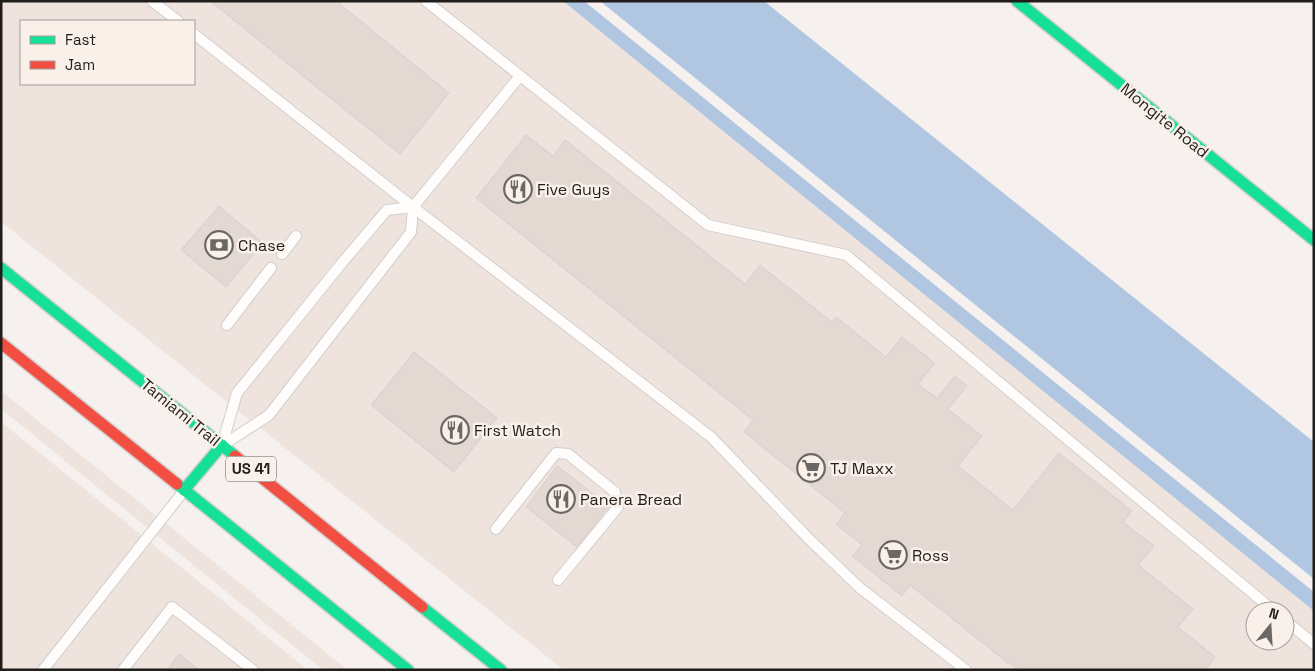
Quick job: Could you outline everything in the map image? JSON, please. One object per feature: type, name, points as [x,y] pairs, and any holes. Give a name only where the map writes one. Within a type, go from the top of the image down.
[{"type":"main road","name":"Mongite Road","points":[[1017,1],[1314,240]]},
{"type":"main road","name":"Tamiami Trail","points":[[1,268],[501,670]]},
{"type":"main road","points":[[1,343],[408,670]]},
{"type":"main road","points":[[184,490],[222,445]]},
{"type":"lane","points":[[152,1],[177,20]]},
{"type":"lane","points":[[426,1],[708,225],[846,256],[1262,601]]},
{"type":"lane","points":[[195,35],[413,207],[711,437],[810,540],[860,588],[966,670]]},
{"type":"lane","points":[[222,445],[269,415],[411,232],[413,207],[520,76]]},
{"type":"lane","points":[[222,445],[237,393],[243,385],[387,210],[413,207]]},
{"type":"lane","points":[[282,254],[296,236]]},
{"type":"lane","points":[[227,325],[271,268]]},
{"type":"lane","points":[[496,529],[556,453],[568,454],[615,492],[618,507],[558,580]]},
{"type":"lane","points":[[43,670],[184,490]]},
{"type":"lane","points":[[123,670],[172,607],[253,670]]},
{"type":"lane","points":[[1295,628],[1314,644]]},
{"type":"shaded area","points":[[1,1],[563,1],[1314,611],[1314,670],[564,670],[1,222]]},
{"type":"shaded area","points":[[1,391],[348,670],[323,670],[1,409]]},
{"type":"shaded area","points":[[1,422],[92,495],[308,670],[1,670]]},
{"type":"water","points":[[563,1],[584,1],[1314,592],[1314,611]]},
{"type":"water","points":[[600,1],[764,1],[1314,442],[1314,579]]},
{"type":"building","points":[[210,1],[336,1],[449,93],[400,154]]},
{"type":"building","points":[[526,135],[553,156],[565,140],[745,284],[760,265],[832,322],[836,317],[886,357],[902,337],[935,363],[918,384],[937,398],[955,376],[967,386],[948,409],[982,436],[958,466],[1013,510],[1059,453],[1132,511],[1123,522],[1154,546],[1138,565],[1193,609],[1178,627],[1215,657],[1205,670],[1018,670],[910,585],[902,596],[852,556],[862,545],[836,524],[845,513],[744,432],[753,420],[476,198]]},
{"type":"building","points":[[219,206],[263,243],[226,287],[181,250]]},
{"type":"building","points":[[414,352],[497,418],[454,472],[371,405]]},
{"type":"building","points":[[557,466],[609,506],[577,547],[526,507]]},
{"type":"building","points":[[179,654],[199,670],[167,670]]},
{"type":"traffic: fast","points":[[1017,1],[1314,240]]},
{"type":"traffic: fast","points":[[1,268],[235,456]]},
{"type":"traffic: fast","points":[[184,490],[222,445]]},
{"type":"traffic: fast","points":[[177,484],[408,670]]},
{"type":"traffic: fast","points":[[422,607],[501,670]]},
{"type":"traffic: jam","points":[[1,343],[177,484]]},
{"type":"traffic: jam","points":[[235,456],[422,607]]},
{"type":"place","name":"Five Guys","points":[[518,189]]},
{"type":"place","name":"Chase","points":[[219,245]]},
{"type":"place","name":"First Watch","points":[[455,430]]},
{"type":"place","name":"TJ Maxx","points":[[811,468]]},
{"type":"place","name":"Panera Bread","points":[[561,499]]},
{"type":"place","name":"Ross","points":[[893,555]]}]
